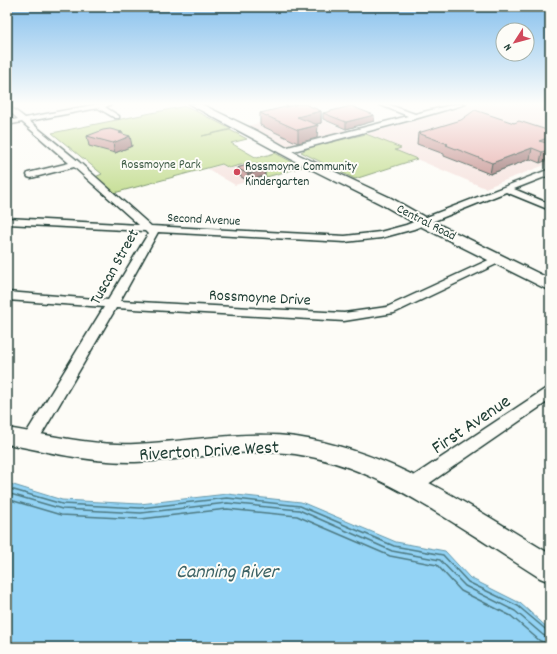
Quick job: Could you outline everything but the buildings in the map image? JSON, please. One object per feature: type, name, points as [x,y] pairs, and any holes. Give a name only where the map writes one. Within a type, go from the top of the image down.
[{"type":"street","name":"Tuscan Street","points":[[30,440],[112,304],[153,232],[41,135]]},
{"type":"street","name":"Central Road","points":[[255,135],[550,285]]},
{"type":"street","points":[[287,151],[347,135]]},
{"type":"street","points":[[31,175],[76,164]]},
{"type":"street","name":"Second Avenue","points":[[7,221],[345,239],[380,235],[550,172]]},
{"type":"street","points":[[506,189],[550,207]]},
{"type":"street","name":"Rossmoyne Drive","points":[[7,296],[327,317],[371,314],[390,310],[500,259]]},
{"type":"street","name":"First Avenue","points":[[412,486],[550,393]]},
{"type":"street","name":"Riverton Drive West","points":[[7,436],[78,449],[108,452],[134,453],[235,445],[294,446],[352,459],[376,468],[412,486],[490,531],[550,569]]},
{"type":"shaded area","points":[[263,135],[335,135],[288,147]]},
{"type":"shaded area","points":[[367,135],[550,135],[550,163],[485,188],[395,150],[400,148]]},
{"type":"shaded area","name":"Rossmoyne Community Kindergarten","points":[[246,164],[267,176],[235,185],[208,169],[222,165],[229,169]]},
{"type":"green space","name":"Rossmoyne Park","points":[[54,135],[208,135],[202,136],[239,135],[247,139],[231,143],[257,158],[275,153],[302,167],[263,178],[261,177],[264,176],[259,170],[248,163],[229,168],[222,164],[114,193],[95,177],[102,174]]},
{"type":"green space","points":[[367,135],[401,148],[395,150],[417,159],[355,179],[301,152],[310,147]]},
{"type":"water","name":"Canning River","points":[[7,483],[62,500],[140,504],[227,494],[301,502],[396,542],[445,551],[470,578],[520,603],[550,630],[550,647],[7,647]]},
{"type":"place","name":"Rossmoyne Community Kindergarten","points":[[237,172]]}]
